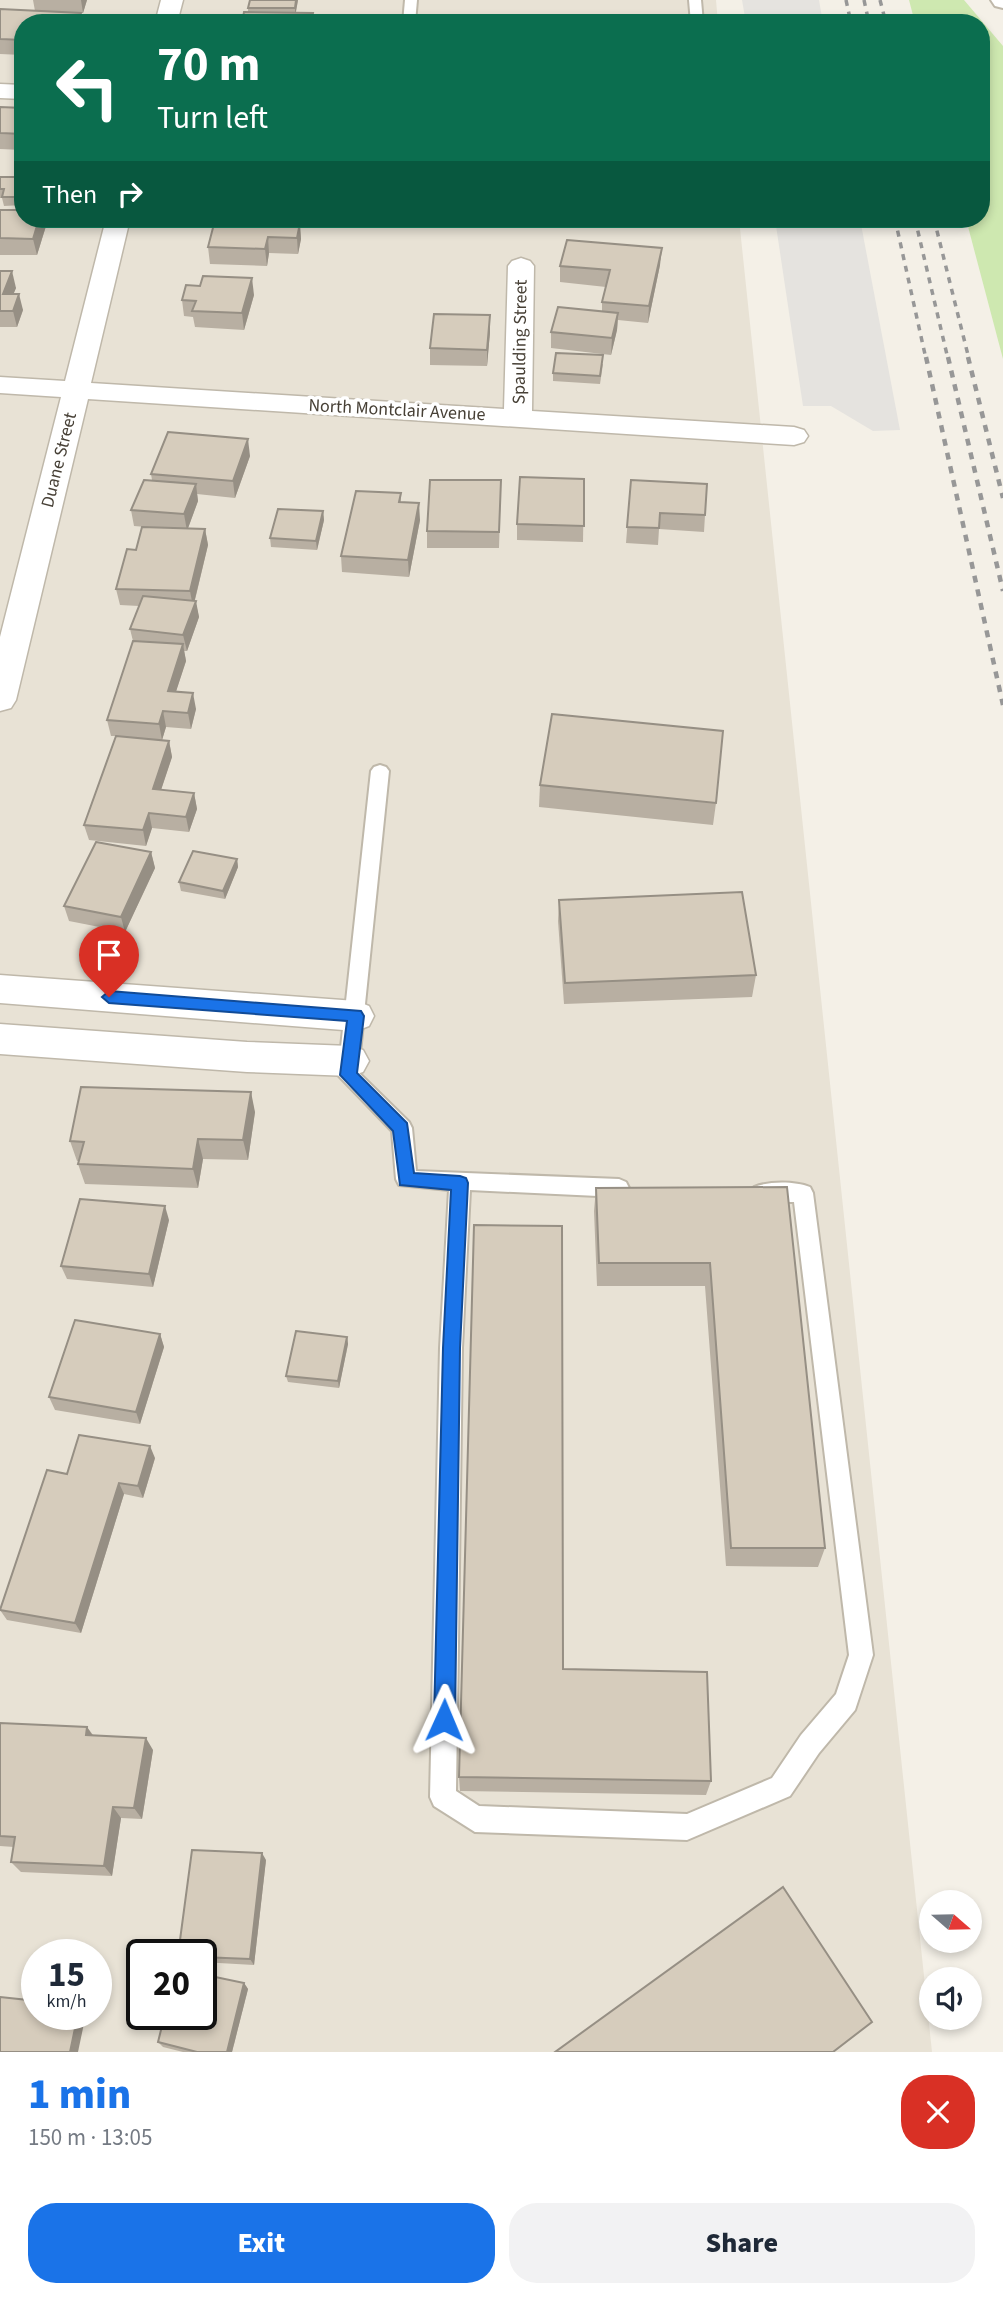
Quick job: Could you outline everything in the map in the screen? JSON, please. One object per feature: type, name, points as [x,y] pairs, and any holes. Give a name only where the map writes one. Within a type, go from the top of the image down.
[{"type":"street","name":"Duane Street","points":[[0,700],[116,228]]},
{"type":"street","name":"Spaulding Street","points":[[518,417],[522,266]]},
{"type":"street","name":"North Montclair Avenue","points":[[0,385],[794,436]]},
{"type":"street","points":[[0,989],[356,1016]]},
{"type":"street","points":[[0,1039],[247,1056],[350,1060]]},
{"type":"lane","points":[[380,771],[348,1075],[401,1128],[406,1180],[634,1189]]},
{"type":"lane","points":[[460,1183],[452,1348],[443,1797],[475,1819],[687,1827],[781,1787],[810,1744],[846,1701],[861,1655],[803,1193],[747,1193]]},
{"type":"shaded area","points":[[0,0],[716,0],[717,14],[14,14],[14,228],[740,228],[919,1929],[919,1953],[922,1953],[923,1967],[919,1967],[919,2030],[930,2030],[932,2052],[0,2052]]},
{"type":"shaded area","points":[[742,0],[819,0],[821,14],[744,14]]},
{"type":"shaded area","points":[[776,228],[862,228],[900,430],[873,431],[831,406],[803,406]]},
{"type":"green space","points":[[909,0],[964,0],[976,14],[913,14]]},
{"type":"green space","points":[[990,31],[1003,46],[1003,359],[968,228],[990,228]]},
{"type":"building","points":[[250,0],[296,0],[295,8],[248,8]]},
{"type":"building","points":[[0,9],[81,13],[14,14],[14,40],[0,39]]},
{"type":"building","points":[[244,12],[313,13],[313,14]]},
{"type":"building","points":[[0,107],[14,108],[14,134],[0,133]]},
{"type":"building","points":[[0,177],[14,177],[14,197],[2,197],[4,189],[0,189]]},
{"type":"building","points":[[0,210],[14,210],[14,228],[36,228],[33,239],[0,238]]},
{"type":"building","points":[[213,228],[299,228],[297,238],[268,237],[265,249],[208,247]]},
{"type":"building","points":[[567,240],[662,248],[649,306],[602,302],[610,270],[560,266]]},
{"type":"building","points":[[0,271],[12,271],[3,294],[19,294],[13,311],[0,311]]},
{"type":"building","points":[[203,276],[252,278],[242,313],[192,311],[196,301],[182,300],[186,285],[200,286]]},
{"type":"building","points":[[558,307],[618,313],[612,338],[551,332]]},
{"type":"building","points":[[434,314],[490,315],[487,350],[430,348]]},
{"type":"building","points":[[556,353],[603,355],[600,376],[553,373]]},
{"type":"building","points":[[168,432],[248,439],[233,481],[151,474]]},
{"type":"building","points":[[520,477],[584,479],[584,526],[517,524]]},
{"type":"building","points":[[144,480],[196,484],[184,514],[131,510]]},
{"type":"building","points":[[430,480],[501,480],[499,532],[427,531]]},
{"type":"building","points":[[631,480],[707,484],[705,515],[660,513],[659,528],[627,527]]},
{"type":"building","points":[[356,491],[401,493],[399,502],[419,503],[408,560],[341,556]]},
{"type":"building","points":[[278,509],[323,511],[316,541],[270,538]]},
{"type":"building","points":[[142,527],[205,529],[190,591],[116,589],[127,549],[136,550]]},
{"type":"building","points":[[143,596],[196,601],[183,635],[130,629]]},
{"type":"building","points":[[133,641],[183,644],[168,691],[193,693],[188,713],[163,711],[159,724],[107,720]]},
{"type":"building","points":[[552,714],[723,731],[716,803],[540,785]]},
{"type":"building","points":[[116,736],[169,741],[153,789],[194,793],[186,817],[149,813],[143,830],[84,825]]},
{"type":"building","points":[[96,842],[151,852],[121,917],[64,906]]},
{"type":"building","points":[[193,851],[237,859],[223,891],[179,882]]},
{"type":"building","points":[[742,892],[756,975],[565,983],[559,900]]},
{"type":"building","points":[[81,1087],[251,1092],[243,1140],[198,1139],[193,1169],[78,1164],[84,1142],[70,1141]]},
{"type":"building","points":[[787,1187],[825,1548],[731,1548],[710,1263],[599,1263],[596,1188]]},
{"type":"building","points":[[80,1199],[165,1206],[149,1274],[61,1266]]},
{"type":"building","points":[[474,1225],[562,1226],[563,1669],[707,1672],[711,1781],[459,1777]]},
{"type":"building","points":[[75,1320],[160,1334],[136,1412],[49,1397]]},
{"type":"building","points":[[296,1331],[347,1337],[338,1381],[286,1376]]},
{"type":"building","points":[[79,1435],[150,1446],[138,1486],[119,1483],[75,1623],[0,1610],[47,1470],[67,1474]]},
{"type":"building","points":[[0,1723],[87,1727],[86,1735],[146,1738],[134,1808],[113,1807],[104,1866],[11,1862],[15,1837],[0,1836]]},
{"type":"building","points":[[192,1850],[262,1853],[250,1959],[217,1958],[217,1939],[180,1939]]},
{"type":"building","points":[[783,1887],[872,2022],[833,2052],[555,2052]]},
{"type":"building","points":[[217,1977],[244,1983],[227,2052],[197,2052],[158,2042],[161,2030],[217,2030]]},
{"type":"building","points":[[0,1997],[21,1999],[21,2030],[75,2030],[70,2052],[0,2052]]},
{"type":"railway","points":[[846,0],[849,14]]},
{"type":"railway","points":[[864,0],[867,14]]},
{"type":"railway","points":[[880,0],[884,14]]},
{"type":"railway","points":[[897,228],[926,359]]},
{"type":"railway","points":[[917,228],[948,359]]},
{"type":"railway","points":[[936,228],[969,359]]},
{"type":"railway","points":[[926,357],[1003,705]]},
{"type":"railway","points":[[948,357],[1003,591]]},
{"type":"railway","points":[[968,357],[1003,498]]},
{"type":"route","points":[[109,997],[356,1016],[348,1075],[401,1128],[406,1180],[460,1183],[452,1348],[444,1720]]}]
